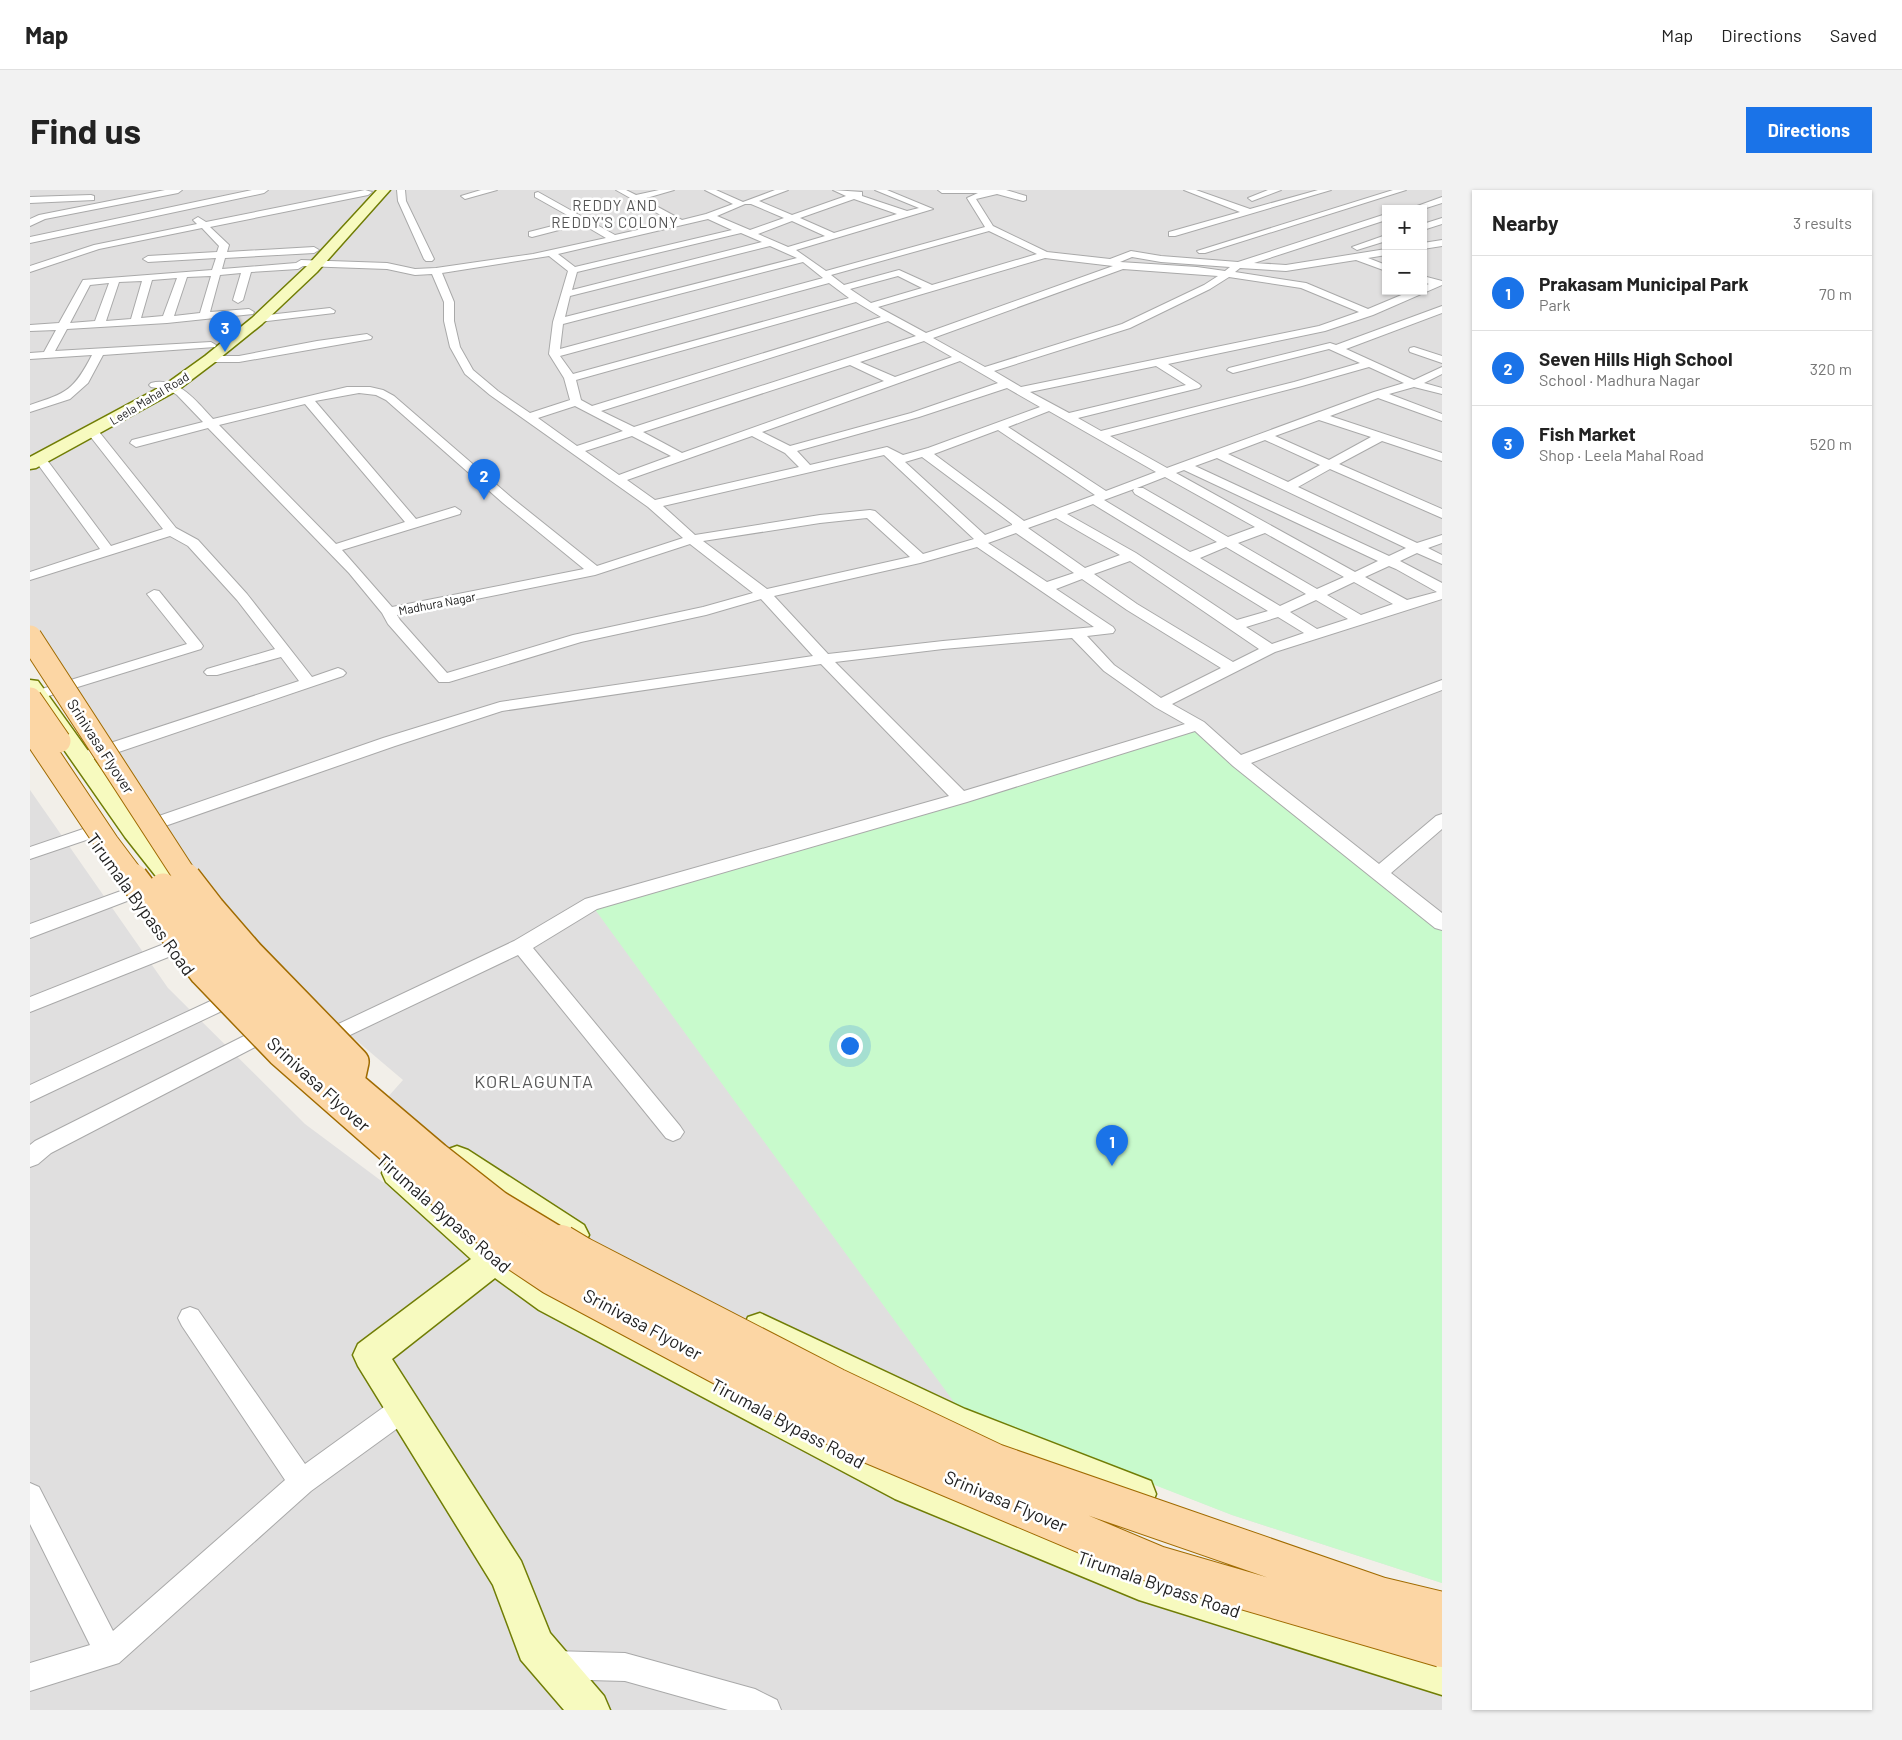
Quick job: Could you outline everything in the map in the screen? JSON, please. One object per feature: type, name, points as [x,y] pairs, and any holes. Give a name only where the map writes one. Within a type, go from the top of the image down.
[{"type":"main road","name":"Srinivasa Flyover","points":[[30,636],[191,886],[221,924],[258,965],[354,1062],[349,1084]]},
{"type":"main road","name":"Srinivasa Flyover","points":[[32,693],[148,870],[218,954],[297,1039],[436,1157],[497,1204],[581,1256],[835,1387],[995,1463],[1379,1596],[1442,1611]]},
{"type":"main road","name":"Srinivasa Flyover","points":[[30,728],[107,843],[204,972],[281,1052],[479,1226],[553,1276],[860,1440],[1130,1553],[1157,1564],[1442,1648]]},
{"type":"street","points":[[30,223],[53,215],[178,190]]},
{"type":"street","points":[[30,240],[264,190]]},
{"type":"street","name":"Leela Mahal Road","points":[[34,458],[210,352],[254,316],[384,190]]},
{"type":"street","points":[[401,190],[402,201],[429,259]]},
{"type":"street","points":[[465,196],[493,190]]},
{"type":"street","points":[[620,190],[681,223]]},
{"type":"street","points":[[636,198],[670,190]]},
{"type":"street","points":[[709,190],[741,204]]},
{"type":"street","points":[[148,259],[222,255],[315,257],[387,266],[415,272],[436,271],[551,253],[615,239],[709,216],[784,190]]},
{"type":"street","points":[[837,190],[906,214]]},
{"type":"street","points":[[572,270],[746,232],[792,218],[868,190]]},
{"type":"street","points":[[788,250],[906,214],[929,209],[879,190]]},
{"type":"street","points":[[942,190],[997,191],[1023,198]]},
{"type":"street","points":[[1188,190],[1249,212]]},
{"type":"street","points":[[1252,198],[1277,190]]},
{"type":"street","points":[[1172,234],[1327,190]]},
{"type":"street","points":[[1202,251],[1402,190]]},
{"type":"street","points":[[30,269],[97,247],[369,191]]},
{"type":"street","name":"Leela Mahal Road","points":[[254,316],[299,265],[315,257],[369,191]]},
{"type":"street","points":[[997,191],[971,198],[990,228],[1045,254],[1111,262],[1122,266],[1197,270],[1303,285],[1369,312]]},
{"type":"street","points":[[533,192],[552,192]]},
{"type":"street","points":[[533,192],[615,239]]},
{"type":"street","points":[[30,200],[113,197]]},
{"type":"street","points":[[752,200],[833,236]]},
{"type":"street","points":[[1426,205],[1442,200]]},
{"type":"street","points":[[30,207],[41,205],[53,215]]},
{"type":"street","points":[[181,208],[204,225],[224,245],[204,316]]},
{"type":"street","points":[[1238,215],[1382,266]]},
{"type":"street","points":[[709,216],[788,250],[804,259],[870,306],[1405,604]]},
{"type":"street","points":[[986,370],[1126,326],[1207,287],[1228,274],[1237,265],[1382,218]]},
{"type":"street","points":[[532,234],[583,221]]},
{"type":"street","points":[[1427,226],[1442,221]]},
{"type":"street","points":[[554,354],[828,277],[990,228]]},
{"type":"street","points":[[1291,268],[1335,249],[1382,239]]},
{"type":"street","points":[[567,294],[770,243]]},
{"type":"street","points":[[1427,245],[1442,243]]},
{"type":"street","points":[[551,253],[572,270]]},
{"type":"street","points":[[1111,262],[1131,254],[1161,259],[1291,268],[1382,253]]},
{"type":"street","points":[[870,306],[1045,254]]},
{"type":"street","points":[[558,322],[804,259]]},
{"type":"street","points":[[48,355],[64,327],[85,282],[299,265]]},
{"type":"street","points":[[576,450],[925,336],[1122,266]]},
{"type":"street","points":[[238,300],[247,270]]},
{"type":"street","points":[[572,270],[558,322],[554,354],[570,378],[576,402]]},
{"type":"street","points":[[436,271],[449,302],[449,321],[455,347],[469,372],[482,384],[620,479],[671,518],[692,540],[764,594],[824,659],[961,798]]},
{"type":"street","points":[[843,288],[899,273],[931,288]]},
{"type":"street","points":[[161,331],[183,275]]},
{"type":"street","points":[[135,322],[148,277]]},
{"type":"street","points":[[98,325],[115,279]]},
{"type":"street","points":[[1427,280],[1441,283]]},
{"type":"street","points":[[1427,289],[1441,283]]},
{"type":"street","points":[[1022,390],[1321,329],[1412,295]]},
{"type":"street","points":[[570,378],[857,298]]},
{"type":"street","points":[[1335,348],[1442,309]]},
{"type":"street","points":[[30,356],[100,351],[204,316],[254,316],[330,311]]},
{"type":"street","points":[[591,410],[890,317]]},
{"type":"street","points":[[30,328],[135,322],[210,352],[239,359],[367,336]]},
{"type":"street","points":[[1233,370],[1330,346],[1414,384],[1442,392]]},
{"type":"street","points":[[1414,350],[1442,360]]},
{"type":"street","points":[[30,409],[66,397],[84,381],[100,351]]},
{"type":"street","name":"Leela Mahal Road","points":[[34,458],[176,390],[210,352]]},
{"type":"street","points":[[620,479],[962,357]]},
{"type":"street","points":[[850,361],[894,381]]},
{"type":"street","points":[[1068,417],[1195,386],[1158,362]]},
{"type":"street","points":[[1100,435],[1298,384],[1370,363]]},
{"type":"street","points":[[389,612],[393,621],[444,679],[578,638],[706,611],[764,594],[920,559],[980,541],[1378,394],[1414,384],[1442,370]]},
{"type":"street","points":[[789,450],[915,415],[1009,383]]},
{"type":"street","points":[[155,385],[176,390]]},
{"type":"street","name":"Madhura Nagar","points":[[176,390],[354,570],[389,612],[594,570],[692,540],[820,519],[870,514],[920,559]]},
{"type":"street","points":[[136,443],[308,400],[356,390],[378,391],[386,395],[556,542],[594,570]]},
{"type":"street","points":[[1378,394],[1442,418]]},
{"type":"street","points":[[308,400],[413,524]]},
{"type":"street","points":[[530,418],[576,402],[681,457]]},
{"type":"street","points":[[653,504],[886,451],[901,459],[924,453],[1050,407]]},
{"type":"street","points":[[1318,416],[1442,456]]},
{"type":"street","points":[[999,426],[1099,497],[1190,557],[1317,635]]},
{"type":"street","points":[[92,431],[171,531],[192,543],[242,597],[308,682]]},
{"type":"street","points":[[751,431],[789,450],[807,470]]},
{"type":"street","points":[[1265,436],[1442,514]]},
{"type":"street","points":[[1289,487],[1380,437]]},
{"type":"street","points":[[133,831],[389,742],[500,707],[824,659],[943,645],[1108,630],[980,541],[886,451]]},
{"type":"street","points":[[924,453],[1020,527],[1132,607],[1232,668]]},
{"type":"street","points":[[1217,453],[1442,560]]},
{"type":"street","points":[[34,458],[106,550]]},
{"type":"street","points":[[1183,465],[1390,561],[1442,589]]},
{"type":"street","points":[[1139,491],[1360,620]]},
{"type":"street","points":[[1426,507],[1442,496]]},
{"type":"street","points":[[332,549],[455,511]]},
{"type":"street","points":[[1057,512],[1131,556],[1270,649]]},
{"type":"street","points":[[1190,557],[1266,528]]},
{"type":"street","points":[[30,576],[106,550],[171,531]]},
{"type":"street","points":[[1234,626],[1279,612],[1356,578],[1417,548],[1442,539]]},
{"type":"street","points":[[1045,588],[1131,556]]},
{"type":"street","points":[[154,594],[196,646],[32,693],[82,758],[133,831],[223,944],[317,1043],[450,1154],[582,1241],[955,1423],[1223,1527],[1374,1577],[1442,1594]]},
{"type":"street","points":[[1160,704],[1270,649],[1317,635],[1405,604],[1442,595]]},
{"type":"street","points":[[1076,633],[1109,668],[1160,704],[1198,726],[1239,762],[1442,923]]},
{"type":"street","points":[[212,672],[284,651]]},
{"type":"street","points":[[82,758],[338,673]]},
{"type":"street","points":[[1239,762],[1442,685]]},
{"type":"street","points":[[317,1043],[521,946],[591,904],[961,798],[1198,726]]},
{"type":"street","name":"Tirumala Bypass Road","points":[[30,746],[129,894],[170,949],[218,1005],[285,1074],[494,1260],[551,1299],[908,1486],[1139,1580],[1442,1675]]},
{"type":"street","points":[[1379,873],[1442,820]]},
{"type":"street","points":[[30,853],[89,833]]},
{"type":"street","points":[[30,931],[129,894]]},
{"type":"street","points":[[521,946],[674,1132]]},
{"type":"street","points":[[30,1005],[170,949]]},
{"type":"street","points":[[30,1094],[218,1005]]},
{"type":"street","points":[[30,1158],[43,1147],[252,1040]]},
{"type":"street","points":[[542,1215],[494,1260],[370,1355],[508,1574],[536,1646],[590,1710]]},
{"type":"street","points":[[190,1318],[302,1482]]},
{"type":"street","points":[[30,1677],[109,1653],[302,1482],[404,1408]]},
{"type":"street","points":[[30,1496],[109,1653]]},
{"type":"street","points":[[552,1665],[625,1667],[755,1703],[767,1710]]},
{"type":"shaded area","points":[[30,190],[1442,190],[1442,1583],[1232,1515],[704,1308],[483,1177],[378,1108],[403,1080],[265,963],[139,803],[30,646]]},
{"type":"shaded area","points":[[30,790],[168,988],[305,1124],[486,1259],[907,1481],[1442,1665],[1442,1710],[30,1710]]},
{"type":"green space","points":[[1198,725],[1442,923],[1442,1583],[1232,1515],[959,1409],[591,904]]},
{"type":"place","name":"Fish Market","points":[[225,352]]},
{"type":"place","name":"Seven Hills High School","points":[[484,500]]},
{"type":"place","name":"Prakasam Municipal Park","points":[[1112,1166]]},
{"type":"district","name":"REDDY AND REDDY'S COLONY","points":[[615,214]]},
{"type":"district","name":"KORLAGUNTA","points":[[534,1081]]}]
